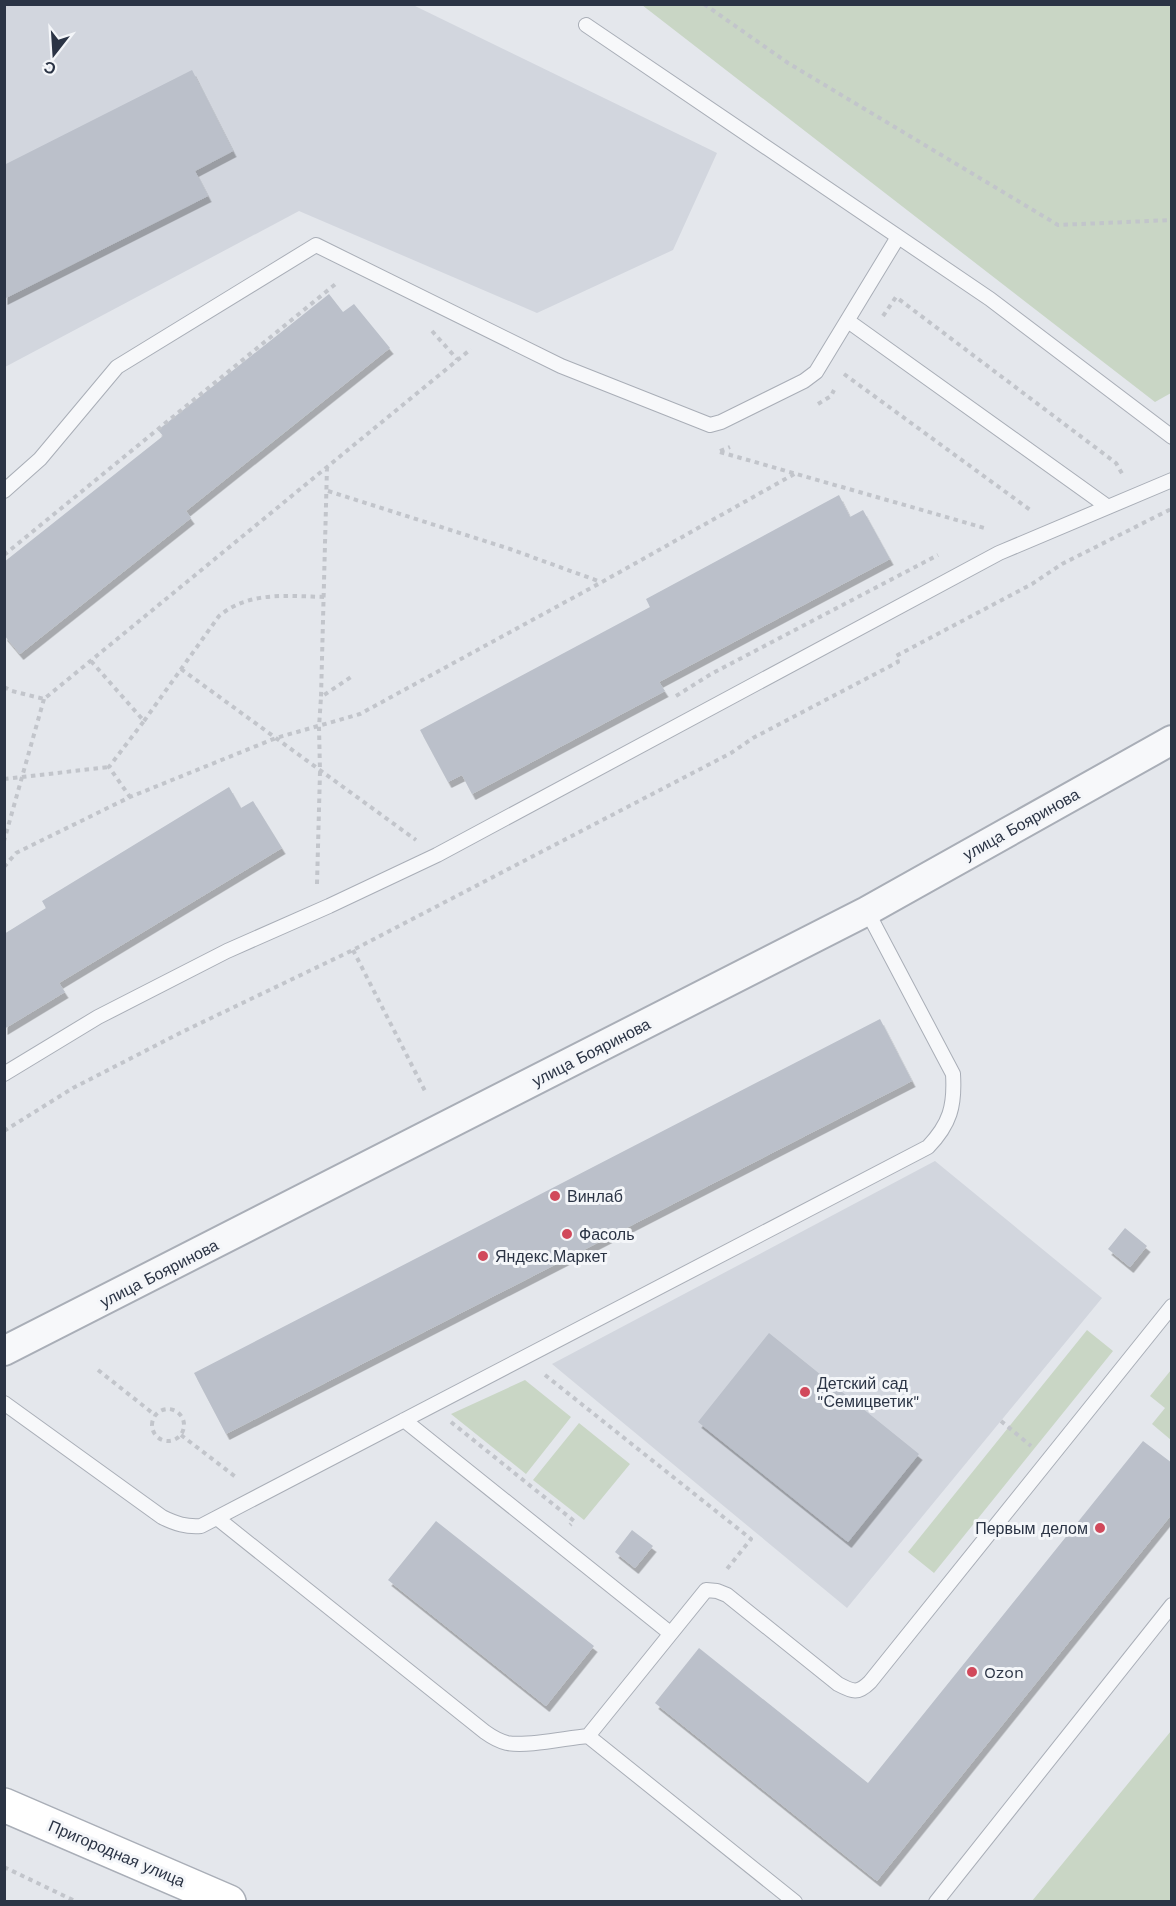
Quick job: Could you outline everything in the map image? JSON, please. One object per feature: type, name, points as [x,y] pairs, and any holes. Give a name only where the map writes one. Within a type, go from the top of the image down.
[{"type":"street","name":"улица Бояринова","points":[[4,1351],[867,911],[1172,740]]},
{"type":"street","name":"Пригородная улица","points":[[4,1805],[229,1902]]},
{"type":"lane","points":[[586,25],[990,299],[1172,437]]},
{"type":"lane","points":[[4,491],[40,459],[117,367],[315,245],[561,366],[710,425],[721,422],[794,386],[816,372],[898,237]]},
{"type":"lane","points":[[848,321],[1108,507]]},
{"type":"lane","points":[[4,1074],[98,1017],[217,956],[437,855],[999,553],[1172,480]]},
{"type":"lane","points":[[4,1403],[162,1517],[188,1527],[201,1526],[928,1147],[941,1134],[951,1114],[955,1095],[954,1074],[867,911]]},
{"type":"lane","points":[[588,1736],[706,1590],[717,1590],[727,1595],[838,1684],[852,1691],[862,1690],[1172,1306]]},
{"type":"lane","points":[[404,1420],[670,1633]]},
{"type":"lane","points":[[217,1518],[497,1740],[520,1743],[588,1736],[795,1902]]},
{"type":"lane","points":[[936,1902],[1172,1605]]},
{"type":"path","points":[[704,4],[788,63],[1058,225],[1172,220]]},
{"type":"path","points":[[4,555],[340,280]]},
{"type":"path","points":[[431,329],[457,359]]},
{"type":"path","points":[[4,841],[44,699],[492,331]]},
{"type":"path","points":[[843,373],[1033,512],[1024,516]]},
{"type":"path","points":[[317,884],[327,467]]},
{"type":"path","points":[[4,867],[16,853],[129,797],[276,738],[360,714],[602,582],[795,473]]},
{"type":"path","points":[[328,491],[510,549],[602,582]]},
{"type":"path","points":[[4,1131],[73,1088],[182,1032],[353,950],[731,753],[753,738],[898,662],[896,656],[1032,584],[1062,564],[1172,509]]},
{"type":"path","points":[[988,529],[997,526]]},
{"type":"path","points":[[4,779],[109,767],[219,616],[229,608],[245,600],[265,597],[325,597]]},
{"type":"path","points":[[91,661],[144,721]]},
{"type":"path","points":[[181,669],[437,855]]},
{"type":"path","points":[[321,697],[351,677]]},
{"type":"path","points":[[4,687],[44,699]]},
{"type":"path","points":[[109,767],[129,797]]},
{"type":"path","points":[[353,950],[426,1093]]},
{"type":"path","points":[[524,1358],[751,1539],[720,1578],[717,1590]]},
{"type":"path","points":[[98,1370],[155,1415]]},
{"type":"path","points":[[170,1409],[178,1412],[183,1419],[184,1427],[181,1435],[174,1440],[166,1441],[158,1438],[153,1431],[152,1422],[155,1415],[162,1410],[170,1409]]},
{"type":"path","points":[[1001,1420],[1048,1460]]},
{"type":"path","points":[[181,1435],[237,1478]]},
{"type":"path","points":[[4,1867],[77,1902]]},
{"type":"shaded area","points":[[5,5],[413,5],[717,153],[673,250],[537,313],[299,211],[5,367]]},
{"type":"shaded area","name":"Детский сад \"Семицветик\"","points":[[935,1161],[1102,1298],[847,1608],[552,1364]]},
{"type":"green space","points":[[642,5],[1171,5],[1171,393],[1155,402]]},
{"type":"green space","points":[[1087,1330],[1113,1351],[934,1573],[908,1552]]},
{"type":"green space","points":[[1171,1370],[1171,1440],[1152,1424],[1165,1408],[1150,1396]]},
{"type":"green space","points":[[525,1380],[571,1417],[526,1474],[451,1414]]},
{"type":"green space","points":[[579,1423],[630,1464],[584,1520],[533,1480]]},
{"type":"green space","points":[[1171,1731],[1171,1901],[1032,1901]]},
{"type":"building","points":[[192,70],[233,151],[195,171],[208,196],[4,299],[4,165]]},
{"type":"building","points":[[329,294],[343,312],[354,304],[390,348],[186,511],[191,518],[20,654],[4,635],[4,562],[163,436],[158,430]]},
{"type":"building","points":[[839,495],[850,517],[863,510],[890,559],[659,682],[665,691],[472,794],[462,775],[448,782],[420,730],[650,607],[646,599]]},
{"type":"building","points":[[229,787],[241,808],[253,801],[282,848],[59,983],[65,992],[4,1029],[4,934],[46,908],[42,901]]},
{"type":"building","points":[[880,1019],[912,1081],[226,1434],[194,1373]]},
{"type":"building","points":[[1125,1228],[1147,1246],[1130,1267],[1108,1249]]},
{"type":"building","points":[[769,1333],[919,1454],[848,1542],[698,1422]]},
{"type":"building","points":[[1143,1441],[1172,1463],[1172,1514],[877,1881],[655,1703],[699,1648],[868,1783]]},
{"type":"building","points":[[436,1521],[594,1646],[546,1706],[388,1580]]},
{"type":"building","points":[[632,1530],[653,1546],[635,1568],[615,1552]]},
{"type":"place","name":"Винлаб","points":[[555,1196]]},
{"type":"place","name":"Фасоль","points":[[567,1234]]},
{"type":"place","name":"Яндекс.Маркет","points":[[483,1256]]},
{"type":"place","name":"Детский сад \"Семицветик\"","points":[[805,1392]]},
{"type":"place","name":"Первым делом","points":[[1100,1528]]},
{"type":"place","name":"Ozon","points":[[972,1672]]}]
